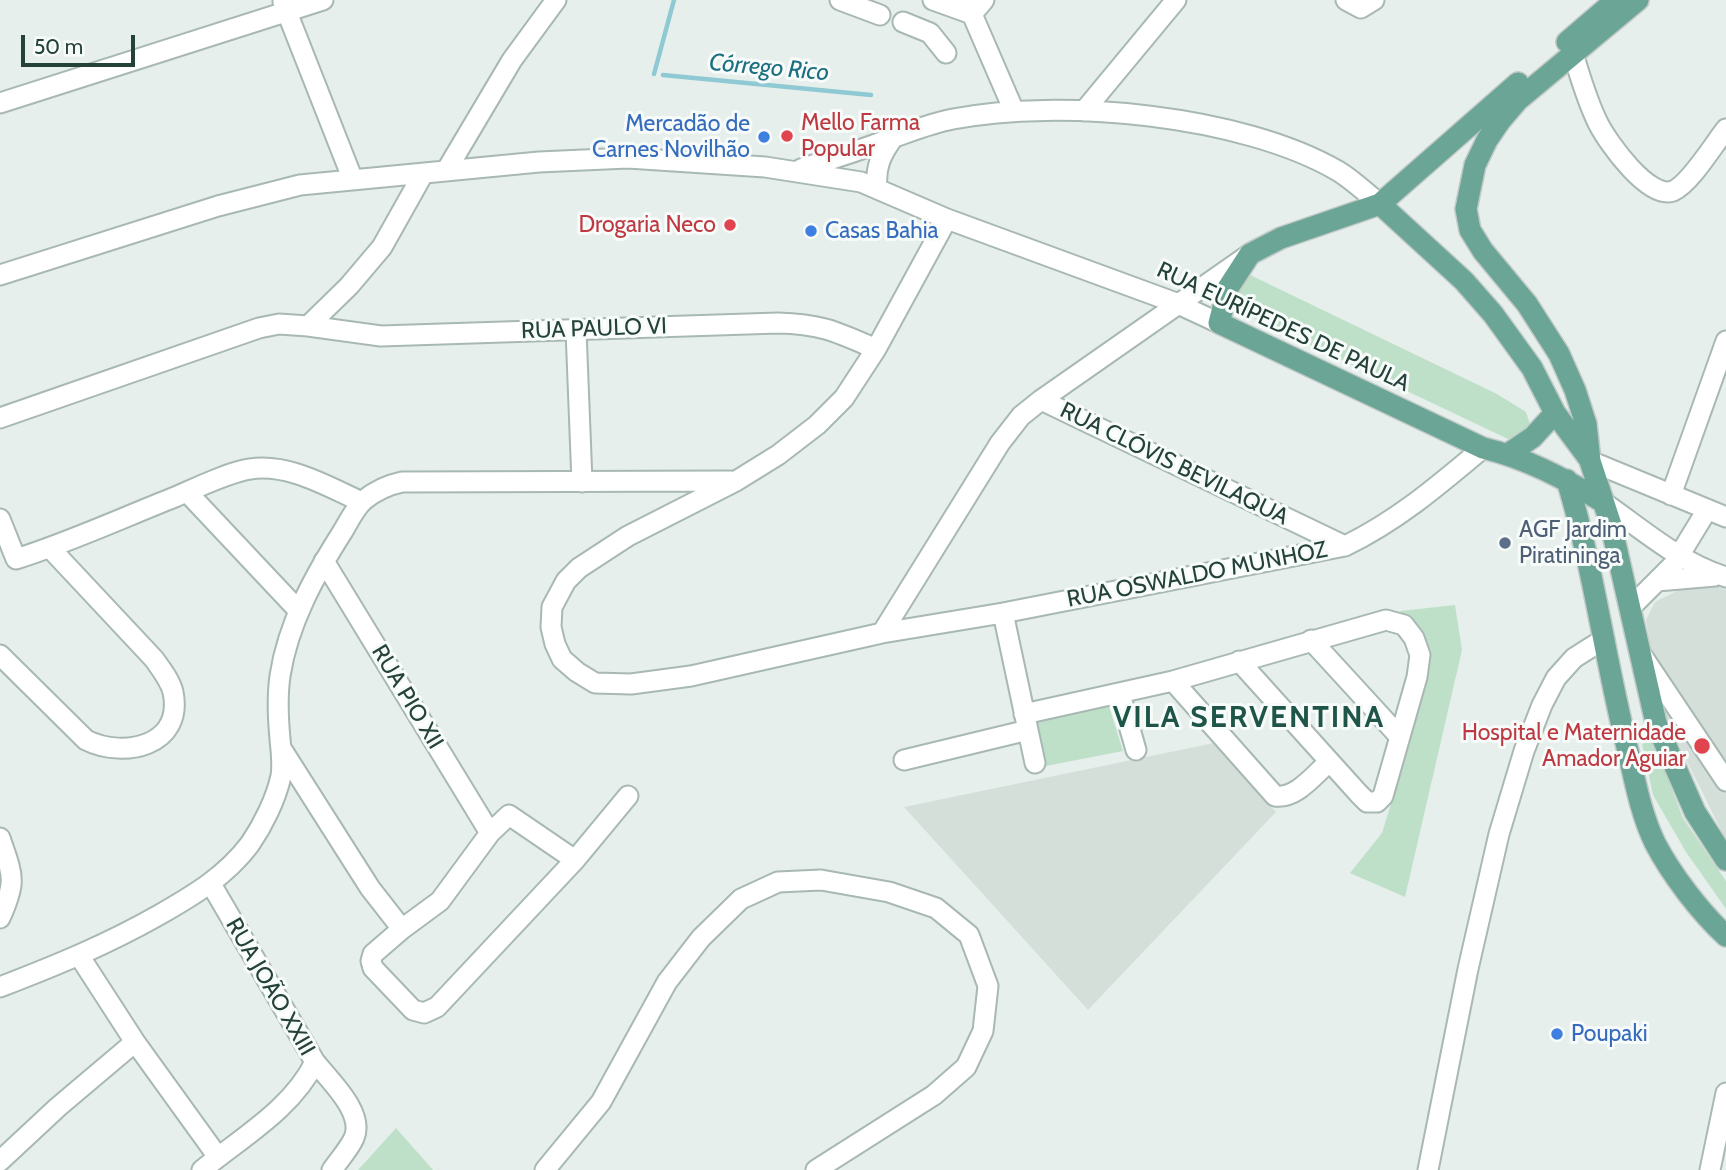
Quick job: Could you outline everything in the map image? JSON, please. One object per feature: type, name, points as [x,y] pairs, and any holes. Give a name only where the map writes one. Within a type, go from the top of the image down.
[{"type":"main road","points":[[1616,0],[1500,121],[1475,166],[1466,209],[1470,230],[1483,251],[1527,303],[1559,354],[1575,390],[1586,424],[1590,461],[1603,502],[1661,737],[1695,812],[1726,860]]},
{"type":"main road","points":[[1219,323],[1228,288],[1250,254],[1281,239],[1380,204],[1571,47],[1638,0]]},
{"type":"main road","points":[[1380,204],[1464,281],[1493,314],[1532,368],[1555,413],[1590,461]]},
{"type":"main road","name":"RUA EURÍPEDES DE PAULA","points":[[1219,323],[1483,448],[1508,454],[1567,480],[1603,502]]},
{"type":"main road","points":[[1508,454],[1533,438],[1555,413]]},
{"type":"main road","points":[[1567,480],[1604,639],[1619,720],[1644,814],[1651,833],[1674,873],[1723,931]]},
{"type":"street","points":[[0,103],[285,6],[323,0]]},
{"type":"street","points":[[446,171],[512,61],[556,0]]},
{"type":"street","points":[[840,0],[880,15]]},
{"type":"street","points":[[933,0],[975,4],[1014,111]]},
{"type":"street","points":[[1084,111],[1176,0]]},
{"type":"street","points":[[1346,0],[1361,8],[1373,2]]},
{"type":"street","points":[[285,6],[352,180]]},
{"type":"street","points":[[903,22],[930,33],[946,53]]},
{"type":"street","points":[[1571,47],[1599,125],[1647,185],[1661,193],[1674,190],[1685,182],[1726,129]]},
{"type":"street","points":[[798,170],[928,125],[1014,111],[1122,113],[1241,133],[1286,146],[1339,172],[1380,204]]},
{"type":"street","points":[[877,188],[878,165],[892,138]]},
{"type":"street","name":"RUA EURÍPEDES DE PAULA","points":[[0,275],[256,195],[300,186],[560,160],[628,158],[798,170],[845,178],[877,188],[947,219],[1176,303],[1219,323]]},
{"type":"street","points":[[308,326],[349,286],[382,247],[423,174]]},
{"type":"street","name":"RUA OSWALDO MUNHOZ","points":[[947,219],[876,349],[844,398],[817,425],[778,455],[736,481],[628,536],[572,574],[560,589],[552,607],[551,627],[562,659],[577,673],[595,683],[631,684],[691,676],[882,633],[1003,613],[1345,546],[1410,508],[1483,448]]},
{"type":"street","points":[[882,633],[1000,443],[1021,416],[1176,303],[1250,254]]},
{"type":"street","name":"RUA PAULO VI","points":[[0,418],[259,328],[279,324],[381,336],[810,323],[829,328],[876,349]]},
{"type":"street","points":[[576,330],[582,482]]},
{"type":"street","points":[[1671,495],[1726,341]]},
{"type":"street","name":"RUA CLÓVIS BEVILAQUA","points":[[1041,400],[1345,546]]},
{"type":"street","points":[[1590,461],[1726,517]]},
{"type":"street","points":[[0,519],[16,559],[251,469],[281,471],[310,478],[362,502]]},
{"type":"street","points":[[0,987],[80,957],[120,937],[211,884],[250,843],[262,824],[281,774],[278,710],[285,646],[324,561],[362,502],[377,491],[402,482],[736,481]]},
{"type":"street","points":[[187,492],[299,611]]},
{"type":"street","name":"RUA EURÍPEDES DE PAULA","points":[[1603,502],[1680,556],[1724,577]]},
{"type":"street","points":[[1630,608],[1680,556],[1707,510]]},
{"type":"street","points":[[0,655],[86,740],[98,746],[116,749],[143,746],[158,738],[170,723],[175,706],[172,689],[159,665],[50,548]]},
{"type":"street","name":"RUA PIO XII","points":[[324,561],[490,833]]},
{"type":"street","points":[[1657,581],[1691,576],[1724,577]]},
{"type":"street","points":[[1003,613],[1035,763]]},
{"type":"street","points":[[904,760],[1120,694],[1173,681],[1238,661],[1311,640],[1386,620],[1404,625],[1414,638],[1420,655],[1417,677],[1383,796],[1377,802],[1367,802],[1238,661]]},
{"type":"street","points":[[1428,1170],[1468,969],[1499,834],[1524,751],[1556,678],[1574,658],[1604,639]]},
{"type":"street","points":[[1311,640],[1399,736]]},
{"type":"street","points":[[1640,652],[1726,781]]},
{"type":"street","points":[[1173,681],[1275,796],[1284,797],[1296,791],[1329,762]]},
{"type":"street","points":[[1120,694],[1136,750]]},
{"type":"street","points":[[280,747],[370,888],[402,929]]},
{"type":"street","points":[[575,860],[509,816],[490,833],[440,901],[373,954],[373,968],[413,1010],[425,1013],[437,1007],[575,860],[628,796]]},
{"type":"street","points":[[0,838],[12,872],[13,884],[0,918]]},
{"type":"street","points":[[545,1170],[601,1102],[667,982],[701,938],[741,899],[778,883],[821,880],[889,892],[936,908],[970,935],[988,986],[984,1031],[966,1067],[934,1095],[816,1170]]},
{"type":"street","name":"RUA JOÃO XXIII","points":[[202,1170],[291,1099],[305,1082],[315,1062],[211,884]]},
{"type":"street","points":[[80,957],[135,1042],[218,1157]]},
{"type":"street","points":[[0,1161],[58,1107],[135,1042]]},
{"type":"street","points":[[315,1062],[352,1109],[358,1123],[354,1138],[332,1170]]},
{"type":"street","points":[[1710,1170],[1726,1093]]},
{"type":"shaded area","name":"Hospital e Maternidade Amador Aguiar","points":[[1709,584],[1726,590],[1726,840],[1661,709],[1646,620],[1655,602],[1677,591]]},
{"type":"shaded area","points":[[1214,743],[1276,812],[1088,1010],[904,807]]},
{"type":"green space","points":[[1244,272],[1497,394],[1526,412],[1531,427],[1508,439],[1232,308]]},
{"type":"green space","points":[[1455,605],[1462,650],[1405,897],[1350,873],[1382,833],[1408,749],[1426,648],[1400,611]]},
{"type":"green space","points":[[1108,703],[1123,751],[1046,766],[1034,719]]},
{"type":"green space","points":[[1653,740],[1683,818],[1726,881],[1726,909],[1686,852],[1653,795],[1642,744]]},
{"type":"green space","points":[[396,1128],[433,1170],[358,1170]]},
{"type":"waterway","points":[[654,74],[674,0]]},
{"type":"waterway","name":"Córrego Rico","points":[[663,75],[871,95]]},
{"type":"place","name":"Mello Farma Popular","points":[[787,136]]},
{"type":"place","name":"Mercadão de Carnes Novilhão","points":[[764,137]]},
{"type":"place","name":"Drogaria Neco","points":[[730,225]]},
{"type":"place","name":"Casas Bahia","points":[[811,231]]},
{"type":"place","name":"AGF Jardim Piratininga","points":[[1505,543]]},
{"type":"place","name":"Hospital e Maternidade Amador Aguiar","points":[[1702,746]]},
{"type":"place","name":"Poupaki","points":[[1557,1034]]},
{"type":"district","name":"VILA SERVENTINA","points":[[1249,718]]}]
